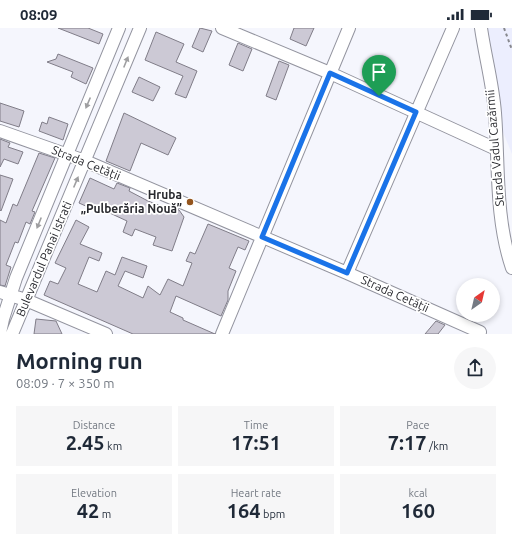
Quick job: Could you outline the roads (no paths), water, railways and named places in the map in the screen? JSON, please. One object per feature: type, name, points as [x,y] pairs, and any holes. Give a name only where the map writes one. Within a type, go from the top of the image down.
[{"type":"street","name":"Bulevardul Panai Istrati","points":[[0,333],[5,294],[67,155],[119,28]]},
{"type":"street","name":"Bulevardul Panai Istrati","points":[[12,334],[140,28]]},
{"type":"street","points":[[222,28],[330,73],[496,149]]},
{"type":"street","points":[[222,334],[349,28]]},
{"type":"street","points":[[347,273],[453,28]]},
{"type":"street","name":"Strada Vadul Cazărmii","points":[[481,28],[495,111],[499,199],[502,226],[506,251],[512,268]]},
{"type":"street","name":"Strada Cetății","points":[[0,131],[85,162],[347,273],[480,332]]},
{"type":"street","points":[[5,294],[26,300],[106,334]]},
{"type":"place","name":"Hruba „Pulberăria Nouă”","points":[[190,202]]}]
